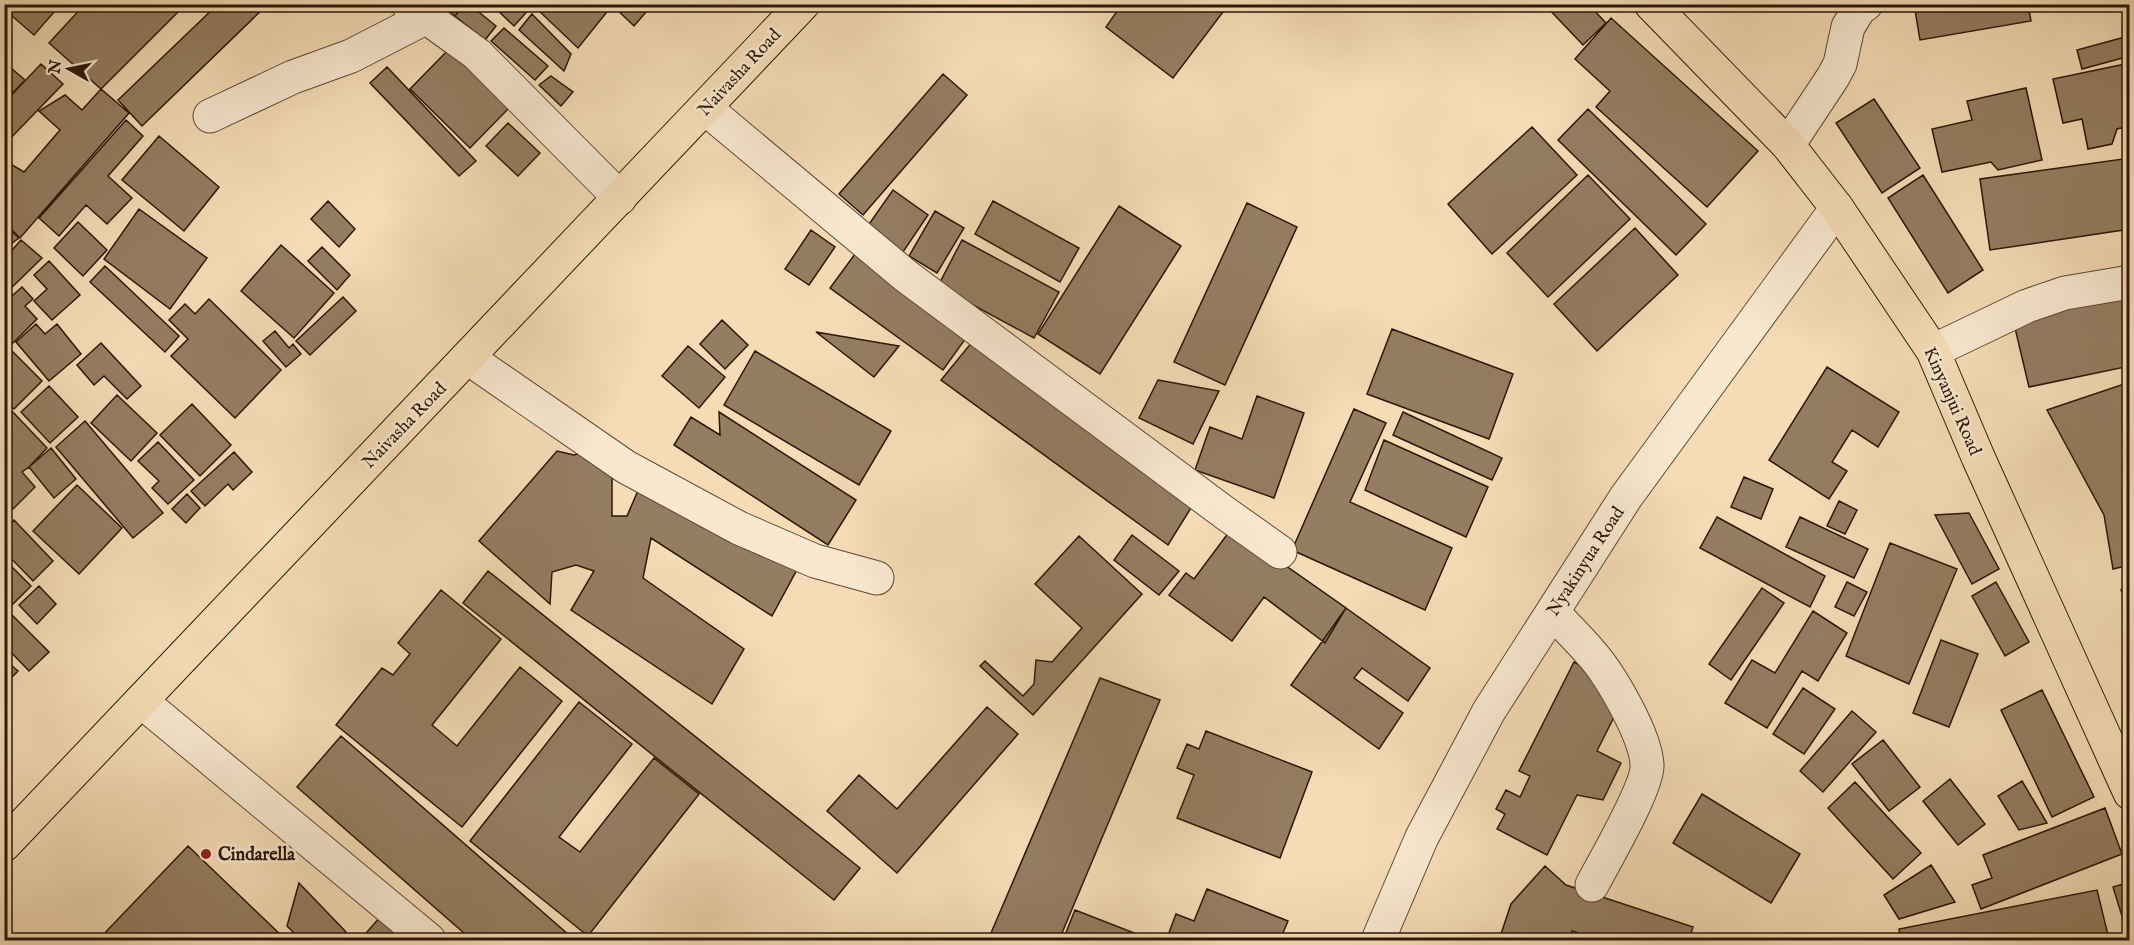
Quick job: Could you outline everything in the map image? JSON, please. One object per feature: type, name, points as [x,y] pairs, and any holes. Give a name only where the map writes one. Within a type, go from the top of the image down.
[{"type":"main road","name":"Naivasha Road","points":[[4,845],[803,4]]},
{"type":"main road","name":"Kinyanjui Road","points":[[1651,4],[1788,145],[1837,208],[1934,351],[1978,457],[2130,793]]},
{"type":"street","points":[[1788,145],[1833,77],[1840,64],[1848,27],[1853,17],[1866,4]]},
{"type":"street","points":[[210,116],[293,77],[351,56],[417,11],[477,54],[620,198]]},
{"type":"street","points":[[705,108],[906,276],[1280,552]]},
{"type":"street","name":"Nyakinyua Road","points":[[1378,940],[1422,837],[1489,711],[1626,497],[1837,208]]},
{"type":"street","points":[[1934,351],[2036,303],[2065,293],[2130,282]]},
{"type":"street","points":[[468,358],[626,467],[739,528],[815,561],[877,578]]},
{"type":"street","points":[[1553,612],[1592,653],[1604,671],[1636,728],[1648,767],[1639,794],[1592,885]]},
{"type":"street","points":[[141,701],[429,940]]},
{"type":"building","points":[[4,4],[61,4],[34,35],[4,9]]},
{"type":"building","points":[[85,4],[186,4],[101,89],[49,43]]},
{"type":"building","points":[[218,4],[268,4],[142,126],[118,100]]},
{"type":"building","points":[[441,4],[465,4],[455,16]]},
{"type":"building","points":[[465,4],[469,4],[496,26],[485,40],[455,16]]},
{"type":"building","points":[[491,4],[534,4],[514,26]]},
{"type":"building","points":[[542,4],[566,4],[575,10],[579,4],[606,4],[610,8],[578,48],[538,10]]},
{"type":"building","points":[[611,4],[653,4],[634,26]]},
{"type":"building","points":[[1122,4],[1229,4],[1173,78],[1106,27]]},
{"type":"building","points":[[1544,4],[1588,4],[1606,23],[1583,45]]},
{"type":"building","points":[[1914,4],[2028,4],[2031,21],[1920,40]]},
{"type":"building","points":[[2122,4],[2130,4],[2130,33]]},
{"type":"building","points":[[532,14],[571,54],[564,71],[519,30]]},
{"type":"building","points":[[1611,18],[1758,151],[1707,207],[1596,107],[1610,91],[1575,59]]},
{"type":"building","points":[[504,28],[548,66],[535,80],[491,41]]},
{"type":"building","points":[[2125,37],[2130,56],[2082,69],[2077,50]]},
{"type":"building","points":[[451,47],[511,106],[470,148],[410,89]]},
{"type":"building","points":[[4,62],[25,80],[4,102]]},
{"type":"building","points":[[2130,63],[2130,126],[2117,129],[2112,144],[2088,149],[2082,119],[2063,123],[2053,79]]},
{"type":"building","points":[[41,64],[63,84],[4,145],[4,103]]},
{"type":"building","points":[[387,67],[476,161],[459,176],[370,83]]},
{"type":"building","points":[[943,74],[967,95],[863,215],[839,194]]},
{"type":"building","points":[[551,76],[573,92],[561,106],[539,85]]},
{"type":"building","points":[[2026,88],[2042,160],[1998,170],[1991,162],[1942,172],[1932,129],[1972,120],[1967,101]]},
{"type":"building","points":[[101,89],[129,113],[20,238],[4,222],[4,160],[24,172],[60,130],[39,111],[65,95],[82,110]]},
{"type":"building","points":[[1874,99],[1920,168],[1882,193],[1836,123]]},
{"type":"building","points":[[1588,109],[1706,224],[1676,255],[1558,140]]},
{"type":"building","points":[[126,120],[143,136],[108,176],[132,198],[107,224],[86,205],[59,236],[39,218]]},
{"type":"building","points":[[508,123],[540,153],[518,176],[486,146]]},
{"type":"building","points":[[1532,127],[1577,175],[1492,254],[1448,204]]},
{"type":"building","points":[[159,136],[219,187],[184,231],[122,180]]},
{"type":"building","points":[[2130,158],[2130,229],[1990,250],[1980,179]]},
{"type":"building","points":[[1588,175],[1630,219],[1548,297],[1507,253]]},
{"type":"building","points":[[1923,175],[1983,270],[1948,293],[1888,198]]},
{"type":"building","points":[[893,190],[928,215],[903,252],[867,227]]},
{"type":"building","points":[[328,201],[355,229],[339,247],[311,219]]},
{"type":"building","points":[[993,201],[1079,248],[1060,282],[975,234]]},
{"type":"building","points":[[1247,203],[1297,227],[1225,385],[1174,362]]},
{"type":"building","points":[[1119,206],[1181,246],[1100,374],[1038,334]]},
{"type":"building","points":[[139,209],[207,258],[170,309],[104,259]]},
{"type":"building","points":[[935,211],[964,228],[937,273],[909,256]]},
{"type":"building","points":[[78,222],[107,250],[83,276],[54,248]]},
{"type":"building","points":[[4,224],[19,238],[4,249]]},
{"type":"building","points":[[1635,228],[1678,275],[1597,351],[1554,304]]},
{"type":"building","points":[[811,230],[835,247],[809,285],[785,269]]},
{"type":"building","points":[[21,240],[42,258],[4,295],[4,259]]},
{"type":"building","points":[[962,240],[1059,292],[1034,338],[938,286]]},
{"type":"building","points":[[281,245],[334,293],[294,338],[241,291]]},
{"type":"building","points":[[322,247],[350,275],[337,290],[308,261]]},
{"type":"building","points":[[858,250],[971,331],[943,370],[830,288]]},
{"type":"building","points":[[49,261],[80,295],[52,320],[34,301],[47,289],[34,275]]},
{"type":"building","points":[[105,266],[179,336],[165,352],[90,282]]},
{"type":"building","points":[[22,287],[33,299],[25,306],[37,319],[12,344],[4,336],[4,303]]},
{"type":"building","points":[[343,297],[356,311],[310,355],[296,341]]},
{"type":"building","points":[[2130,298],[2130,366],[2029,387],[2015,328],[2059,310]]},
{"type":"building","points":[[209,299],[281,370],[235,418],[171,356],[188,339],[169,320],[185,304],[195,314]]},
{"type":"building","points":[[722,320],[748,345],[725,369],[700,344]]},
{"type":"building","points":[[36,324],[45,334],[57,324],[81,354],[49,381],[16,342]]},
{"type":"building","points":[[1392,329],[1513,374],[1489,439],[1367,394]]},
{"type":"building","points":[[275,331],[289,348],[293,344],[301,354],[286,367],[263,341]]},
{"type":"building","points":[[816,332],[899,346],[874,377]]},
{"type":"building","points":[[977,336],[1194,503],[1168,545],[941,380]]},
{"type":"building","points":[[4,343],[42,381],[14,409],[4,400]]},
{"type":"building","points":[[101,343],[141,386],[127,399],[104,376],[94,385],[77,365]]},
{"type":"building","points":[[688,346],[725,377],[699,408],[662,376]]},
{"type":"building","points":[[755,351],[891,431],[859,485],[724,405]]},
{"type":"building","points":[[1827,367],[1899,412],[1878,447],[1852,430],[1832,462],[1847,471],[1829,499],[1769,460]]},
{"type":"building","points":[[1158,380],[1219,391],[1193,444],[1139,418]]},
{"type":"building","points":[[2130,382],[2130,565],[2113,569],[2104,515],[2047,410]]},
{"type":"building","points":[[49,386],[78,417],[50,443],[21,412]]},
{"type":"building","points":[[117,395],[157,433],[131,461],[91,423]]},
{"type":"building","points":[[1257,396],[1304,413],[1274,498],[1195,470],[1210,427],[1242,439]]},
{"type":"building","points":[[192,404],[231,445],[200,476],[160,435]]},
{"type":"building","points":[[10,409],[47,448],[22,472],[35,487],[13,509],[4,500],[4,414]]},
{"type":"building","points":[[1354,409],[1386,423],[1350,502],[1452,548],[1425,610],[1292,550]]},
{"type":"building","points":[[719,412],[856,500],[828,545],[674,445],[691,417],[720,435]]},
{"type":"building","points":[[1403,412],[1502,458],[1492,480],[1393,435]]},
{"type":"building","points":[[85,421],[163,513],[133,538],[56,447]]},
{"type":"building","points":[[1384,440],[1488,487],[1466,537],[1365,490]]},
{"type":"building","points":[[158,442],[194,480],[168,504],[152,488],[159,481],[138,461]]},
{"type":"building","points":[[51,448],[76,479],[54,498],[29,467]]},
{"type":"building","points":[[592,450],[612,468],[612,516],[627,516],[640,486],[800,564],[772,616],[651,538],[643,578],[744,649],[712,704],[571,610],[594,571],[576,565],[552,572],[550,604],[479,541],[557,451],[574,455]]},
{"type":"building","points":[[234,452],[252,472],[233,490],[228,484],[205,506],[191,491]]},
{"type":"building","points":[[1744,477],[1773,489],[1761,519],[1731,507]]},
{"type":"building","points":[[77,485],[122,528],[79,574],[33,531]]},
{"type":"building","points":[[187,494],[200,508],[186,523],[172,509]]},
{"type":"building","points":[[1839,501],[1857,510],[1845,534],[1827,526]]},
{"type":"building","points":[[1969,513],[1999,569],[1972,584],[1935,515]]},
{"type":"building","points":[[1717,517],[1825,576],[1810,607],[1700,548]]},
{"type":"building","points":[[1800,517],[1868,549],[1854,578],[1786,547]]},
{"type":"building","points":[[14,520],[53,561],[33,581],[4,551],[4,529]]},
{"type":"building","points":[[1232,528],[1346,608],[1325,643],[1264,597],[1232,641],[1169,595],[1186,573],[1194,579]]},
{"type":"building","points":[[1132,535],[1179,571],[1159,595],[1114,560]]},
{"type":"building","points":[[1079,536],[1142,594],[1033,715],[980,666],[985,661],[1023,696],[1034,684],[1036,660],[1052,662],[1082,628],[1035,584]]},
{"type":"building","points":[[1890,543],[1957,569],[1909,684],[1846,656]]},
{"type":"building","points":[[4,559],[31,586],[4,613]]},
{"type":"building","points":[[488,571],[860,868],[834,900],[463,603]]},
{"type":"building","points":[[1847,582],[1867,592],[1854,616],[1835,607]]},
{"type":"building","points":[[1996,582],[2029,642],[2005,656],[1972,596]]},
{"type":"building","points":[[39,586],[56,604],[37,624],[19,605]]},
{"type":"building","points":[[2130,586],[2130,610],[2121,590]]},
{"type":"building","points":[[1762,588],[1784,603],[1731,680],[1709,664]]},
{"type":"building","points":[[441,590],[501,639],[432,725],[457,746],[520,667],[562,701],[462,827],[336,725],[382,668],[393,675],[410,654],[398,643]]},
{"type":"building","points":[[1346,608],[1430,668],[1408,701],[1362,668],[1354,678],[1403,713],[1379,749],[1291,685]]},
{"type":"building","points":[[1813,611],[1847,633],[1818,681],[1802,671],[1767,728],[1725,703],[1752,660],[1775,673]]},
{"type":"building","points":[[11,614],[49,652],[29,671],[4,645],[4,620]]},
{"type":"building","points":[[1941,640],[1978,654],[1949,727],[1913,713]]},
{"type":"building","points":[[4,659],[18,671],[4,685]]},
{"type":"building","points":[[1574,662],[1628,689],[1597,751],[1621,763],[1603,800],[1577,795],[1547,855],[1497,829],[1505,814],[1496,809],[1506,790],[1520,797],[1530,776],[1519,771]]},
{"type":"building","points":[[1100,678],[1160,700],[1059,940],[988,940]]},
{"type":"building","points":[[1803,688],[1835,709],[1804,754],[1773,734]]},
{"type":"building","points":[[2042,690],[2094,797],[2052,817],[2001,710]]},
{"type":"building","points":[[579,702],[632,744],[559,837],[580,852],[654,758],[699,794],[588,936],[470,841]]},
{"type":"building","points":[[987,707],[1018,734],[897,873],[827,811],[859,775],[897,809]]},
{"type":"building","points":[[1852,711],[1876,732],[1823,792],[1800,771]]},
{"type":"building","points":[[1206,731],[1312,772],[1280,858],[1177,818],[1194,775],[1177,768],[1187,744],[1199,749]]},
{"type":"building","points":[[341,736],[569,935],[564,940],[472,940],[297,787]]},
{"type":"building","points":[[1883,740],[1920,787],[1889,811],[1852,764]]},
{"type":"building","points":[[1950,779],[1985,824],[1958,845],[1923,801]]},
{"type":"building","points":[[2022,781],[2047,823],[2019,830],[1998,796]]},
{"type":"building","points":[[1855,782],[1921,853],[1893,879],[1828,808]]},
{"type":"building","points":[[1702,794],[1800,854],[1771,903],[1673,843]]},
{"type":"building","points":[[2105,808],[2122,854],[1981,909],[1972,885],[1992,878],[1983,855]]},
{"type":"building","points":[[188,846],[286,940],[98,940]]},
{"type":"building","points":[[1931,865],[1955,902],[1899,919],[1884,895]]},
{"type":"building","points":[[1545,866],[1566,885],[1693,927],[1689,940],[1601,940],[1572,931],[1569,940],[1499,940],[1511,904]]},
{"type":"building","points":[[2130,882],[2130,928],[2126,929],[2113,887]]},
{"type":"building","points":[[299,883],[346,932],[337,940],[301,940],[287,926]]},
{"type":"building","points":[[1207,889],[1288,921],[1280,940],[1174,940],[1167,938],[1176,914],[1194,921]]},
{"type":"building","points":[[2097,890],[2109,939],[1901,940],[1899,929]]},
{"type":"building","points":[[1075,910],[1152,940],[1063,940]]},
{"type":"building","points":[[381,916],[410,940],[360,940]]},
{"type":"place","name":"Cindarella","points":[[206,854]]}]
